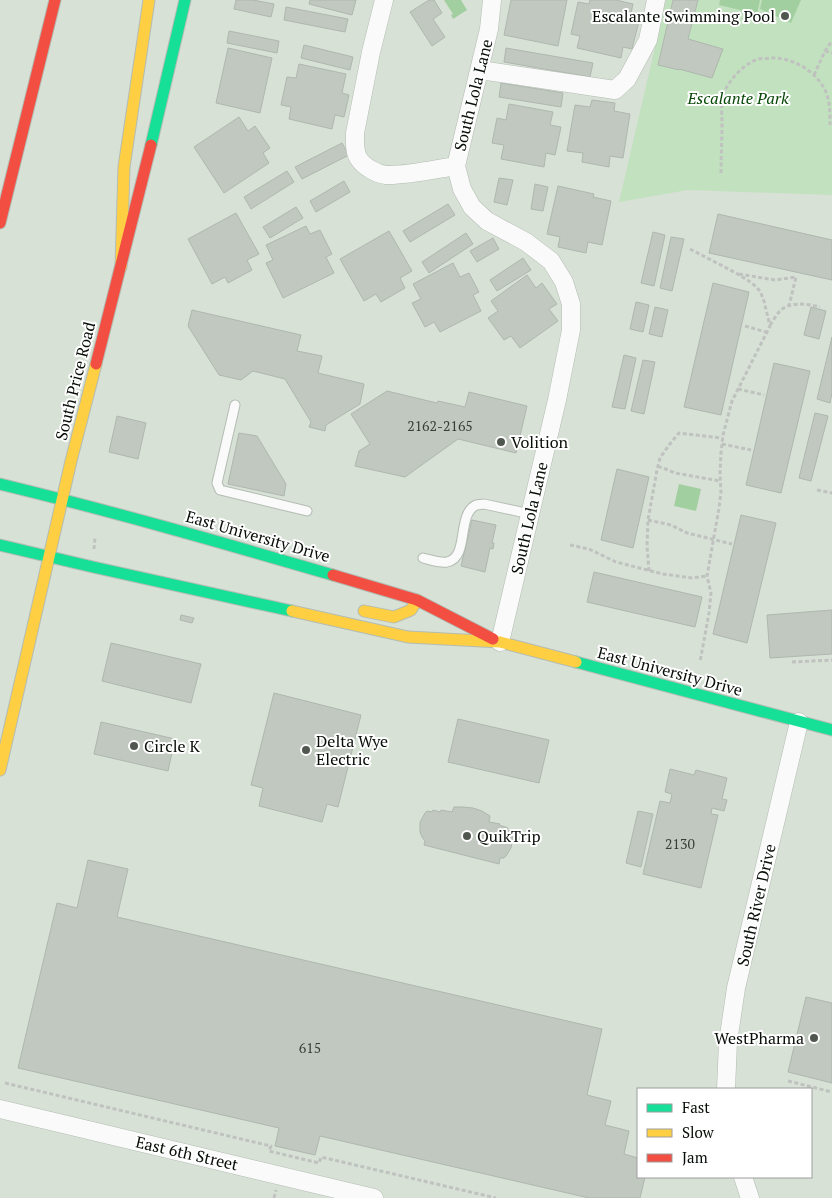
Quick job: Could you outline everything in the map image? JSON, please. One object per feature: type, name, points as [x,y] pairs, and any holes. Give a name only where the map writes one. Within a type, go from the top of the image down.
[{"type":"main road","points":[[0,223],[55,0]]},
{"type":"main road","points":[[120,267],[124,167],[149,0]]},
{"type":"main road","name":"South Price Road","points":[[0,770],[62,499],[156,124],[184,0]]},
{"type":"main road","name":"East University Drive","points":[[0,484],[257,552],[417,600],[500,642],[832,730]]},
{"type":"main road","name":"East University Drive","points":[[4,546],[408,637],[500,642]]},
{"type":"main road","points":[[259,604],[295,600]]},
{"type":"main road","points":[[349,608],[394,617],[411,610],[417,600]]},
{"type":"street","points":[[384,0],[354,133],[358,158],[366,167],[384,175],[456,166]]},
{"type":"street","name":"South Lola Lane","points":[[492,0],[489,29],[456,166],[462,189],[472,207],[487,221],[526,242],[551,261],[564,282],[572,304],[571,330],[557,400],[500,642]]},
{"type":"street","points":[[480,70],[615,90],[627,79],[648,40],[656,0]]},
{"type":"street","name":"South River Drive","points":[[726,1088],[728,1042],[736,988],[799,722]]},
{"type":"street","name":"East 6th Street","points":[[0,1109],[374,1198]]},
{"type":"street","points":[[743,1178],[750,1198]]},
{"type":"lane","points":[[235,405],[217,482],[220,490],[307,511]]},
{"type":"lane","points":[[424,558],[448,562],[455,558],[459,551],[466,517],[476,505],[484,504],[530,514]]},
{"type":"path","points":[[814,75],[825,51],[832,41]]},
{"type":"path","points":[[825,51],[832,53]]},
{"type":"path","points":[[721,174],[724,92],[735,76],[746,66],[759,59],[784,59],[798,63],[814,75],[830,97],[830,125]]},
{"type":"path","points":[[690,249],[752,283],[760,292],[764,301],[770,326]]},
{"type":"path","points":[[736,273],[775,280],[796,277],[789,306]]},
{"type":"path","points":[[700,662],[711,593],[706,576],[719,508],[722,444],[730,408],[766,332],[780,311],[798,304],[820,307]]},
{"type":"path","points":[[745,326],[766,332]]},
{"type":"path","points":[[738,389],[764,395]]},
{"type":"path","points":[[649,571],[647,546],[648,520],[660,458],[679,433],[723,438]]},
{"type":"path","points":[[722,444],[751,450]]},
{"type":"path","points":[[658,466],[675,473],[720,481]]},
{"type":"path","points":[[817,490],[832,494]]},
{"type":"path","points":[[648,520],[671,525],[687,533],[732,544]]},
{"type":"path","points":[[570,545],[590,550],[616,562],[649,571],[692,578],[706,576]]},
{"type":"path","points":[[792,662],[832,660]]},
{"type":"path","points":[[788,1081],[832,1092]]},
{"type":"path","points":[[5,1083],[271,1146],[269,1152],[319,1163],[320,1157],[496,1198]]},
{"type":"green space","name":"Escalante Park","points":[[666,0],[832,0],[832,195],[688,190],[619,202]]},
{"type":"shaded area","points":[[444,0],[461,0],[467,10],[453,19],[451,15],[453,14]]},
{"type":"shaded area","name":"Escalante Swimming Pool","points":[[720,0],[760,0],[757,14],[719,5]]},
{"type":"shaded area","name":"Escalante Swimming Pool","points":[[762,0],[801,0],[791,23],[760,9]]},
{"type":"shaded area","points":[[679,484],[701,489],[696,511],[674,506]]},
{"type":"building","points":[[236,0],[253,0],[274,4],[271,17],[234,9]]},
{"type":"building","points":[[310,0],[356,0],[352,15],[309,4]]},
{"type":"building","points":[[429,0],[434,0],[442,13],[433,19],[445,37],[432,46],[410,12]]},
{"type":"building","points":[[511,0],[567,0],[558,46],[504,35]]},
{"type":"building","points":[[590,0],[616,0],[633,4],[630,18],[639,21],[632,49],[623,47],[621,58],[577,48],[580,36],[571,34],[578,2],[589,4]]},
{"type":"building","points":[[673,0],[698,0],[688,39],[723,49],[712,78],[658,65]]},
{"type":"building","points":[[286,7],[348,19],[345,32],[284,20]]},
{"type":"building","points":[[229,31],[279,41],[277,53],[227,43]]},
{"type":"building","points":[[304,45],[353,57],[350,70],[301,58]]},
{"type":"building","points":[[228,48],[272,58],[260,113],[216,103]]},
{"type":"building","points":[[506,48],[593,63],[590,77],[504,62]]},
{"type":"building","points":[[299,64],[346,74],[342,93],[349,95],[344,117],[335,115],[332,129],[289,119],[291,107],[281,105],[287,77],[296,78]]},
{"type":"building","points":[[501,83],[563,93],[561,107],[499,97]]},
{"type":"building","points":[[592,100],[615,103],[614,111],[630,114],[623,158],[610,156],[609,167],[582,162],[583,153],[567,151],[575,105],[590,107]]},
{"type":"building","points":[[509,104],[553,112],[550,125],[561,127],[555,155],[546,153],[544,167],[501,159],[504,145],[492,143],[497,118],[506,120]]},
{"type":"building","points":[[239,117],[248,131],[255,126],[270,148],[263,153],[269,163],[224,193],[194,147]]},
{"type":"building","points":[[342,143],[349,155],[302,179],[295,167]]},
{"type":"building","points":[[287,171],[294,182],[251,209],[244,197]]},
{"type":"building","points":[[499,178],[513,180],[507,205],[494,202]]},
{"type":"building","points":[[344,181],[350,192],[316,212],[310,201]]},
{"type":"building","points":[[535,184],[548,187],[543,211],[531,209]]},
{"type":"building","points":[[558,186],[594,194],[593,197],[611,201],[602,245],[588,242],[586,253],[558,247],[560,237],[547,234]]},
{"type":"building","points":[[448,204],[455,215],[410,242],[403,231]]},
{"type":"building","points":[[296,207],[303,218],[270,238],[263,227]]},
{"type":"building","points":[[236,213],[259,254],[247,260],[252,270],[228,283],[225,277],[212,284],[188,239]]},
{"type":"building","points":[[718,214],[832,240],[832,280],[709,253]]},
{"type":"building","points":[[306,226],[310,234],[320,230],[332,254],[326,257],[334,273],[283,298],[266,263],[273,260],[266,245]]},
{"type":"building","points":[[389,231],[412,271],[400,278],[405,288],[381,302],[376,294],[364,301],[340,259]]},
{"type":"building","points":[[653,232],[665,235],[654,286],[641,283]]},
{"type":"building","points":[[466,233],[473,244],[429,273],[422,262]]},
{"type":"building","points":[[671,237],[684,239],[672,291],[660,288]]},
{"type":"building","points":[[493,238],[499,249],[477,262],[470,251]]},
{"type":"building","points":[[523,258],[531,270],[497,291],[490,280]]},
{"type":"building","points":[[453,263],[460,277],[469,273],[479,292],[473,295],[481,311],[440,332],[434,322],[425,327],[412,303],[421,299],[413,284]]},
{"type":"building","points":[[527,275],[536,288],[542,283],[557,304],[549,309],[558,321],[520,348],[511,336],[504,340],[488,318],[498,311],[491,301]]},
{"type":"building","points":[[713,283],[749,292],[721,415],[684,407]]},
{"type":"building","points":[[636,302],[649,305],[643,332],[630,329]]},
{"type":"building","points":[[655,307],[668,310],[662,337],[649,334]]},
{"type":"building","points":[[811,307],[826,311],[819,339],[804,335]]},
{"type":"building","points":[[192,310],[301,335],[297,351],[322,356],[318,373],[364,384],[360,404],[326,425],[325,431],[309,427],[311,422],[285,379],[253,371],[241,380],[219,375],[188,326]]},
{"type":"building","points":[[832,337],[832,393],[830,403],[817,399]]},
{"type":"building","points":[[624,355],[636,358],[625,409],[612,407]]},
{"type":"building","points":[[643,360],[655,362],[644,414],[631,411]]},
{"type":"building","points":[[774,363],[810,371],[781,493],[746,485]]},
{"type":"building","points":[[387,391],[437,403],[438,401],[465,407],[469,392],[527,406],[516,453],[458,439],[405,477],[355,466],[359,451],[370,444],[351,414]]},
{"type":"building","points":[[815,413],[828,416],[811,481],[799,478]]},
{"type":"building","points":[[117,416],[146,423],[138,459],[109,452]]},
{"type":"building","points":[[239,433],[257,436],[286,484],[284,496],[228,484]]},
{"type":"building","points":[[617,469],[649,477],[633,548],[601,540]]},
{"type":"building","points":[[741,515],[776,523],[747,643],[713,634]]},
{"type":"building","points":[[472,520],[496,525],[492,543],[494,543],[493,549],[490,548],[485,572],[461,566]]},
{"type":"building","points":[[594,572],[702,597],[695,627],[587,602]]},
{"type":"building","points":[[832,610],[832,654],[770,658],[767,615]]},
{"type":"building","points":[[181,615],[194,618],[192,623],[180,620]]},
{"type":"building","name":"Circle K","points":[[111,643],[201,664],[191,703],[102,681]]},
{"type":"building","name":"Delta Wye Electric","points":[[274,693],[361,715],[338,807],[327,804],[322,822],[259,806],[263,788],[251,785]]},
{"type":"building","name":"QuikTrip","points":[[458,719],[549,740],[539,783],[448,762]]},
{"type":"building","name":"Circle K","points":[[101,722],[175,739],[168,771],[94,754]]},
{"type":"building","points":[[670,769],[694,775],[696,770],[727,778],[722,799],[727,800],[724,811],[712,808],[711,814],[718,815],[701,888],[643,874],[660,801],[670,803],[672,794],[665,792]]},
{"type":"building","name":"QuikTrip","points":[[454,807],[473,808],[482,811],[490,816],[489,822],[500,824],[508,828],[507,830],[512,831],[511,848],[504,858],[500,858],[499,864],[424,845],[425,841],[420,832],[420,822],[425,813],[427,811],[432,812],[433,810],[452,812]]},
{"type":"building","points":[[638,811],[653,814],[641,867],[626,863]]},
{"type":"building","points":[[88,860],[128,869],[117,917],[602,1029],[587,1095],[611,1101],[605,1125],[629,1131],[624,1154],[637,1158],[637,1178],[645,1178],[640,1198],[589,1198],[320,1136],[315,1155],[275,1146],[279,1128],[18,1068],[57,903],[77,908]]},
{"type":"building","name":"WestPharma","points":[[806,997],[832,1003],[832,1083],[788,1072]]},
{"type":"traffic: fast","points":[[151,145],[185,0]]},
{"type":"traffic: fast","points":[[0,484],[126,516],[333,575]]},
{"type":"traffic: fast","points":[[0,545],[292,611]]},
{"type":"traffic: fast","points":[[576,662],[832,730]]},
{"type":"traffic: slow","points":[[121,267],[124,167],[149,0]]},
{"type":"traffic: slow","points":[[0,770],[71,461],[96,364]]},
{"type":"traffic: slow","points":[[364,611],[394,617],[411,610],[417,600]]},
{"type":"traffic: slow","points":[[292,611],[408,637],[500,642],[576,662]]},
{"type":"traffic: jam","points":[[0,223],[55,0]]},
{"type":"traffic: jam","points":[[96,364],[151,145]]},
{"type":"traffic: jam","points":[[333,575],[417,600],[493,639]]},
{"type":"place","name":"Escalante Swimming Pool","points":[[785,16]]},
{"type":"place","name":"Volition","points":[[501,442]]},
{"type":"place","name":"Circle K","points":[[134,746]]},
{"type":"place","name":"Delta Wye Electric","points":[[306,750]]},
{"type":"place","name":"QuikTrip","points":[[467,836]]},
{"type":"place","name":"WestPharma","points":[[814,1038]]}]
